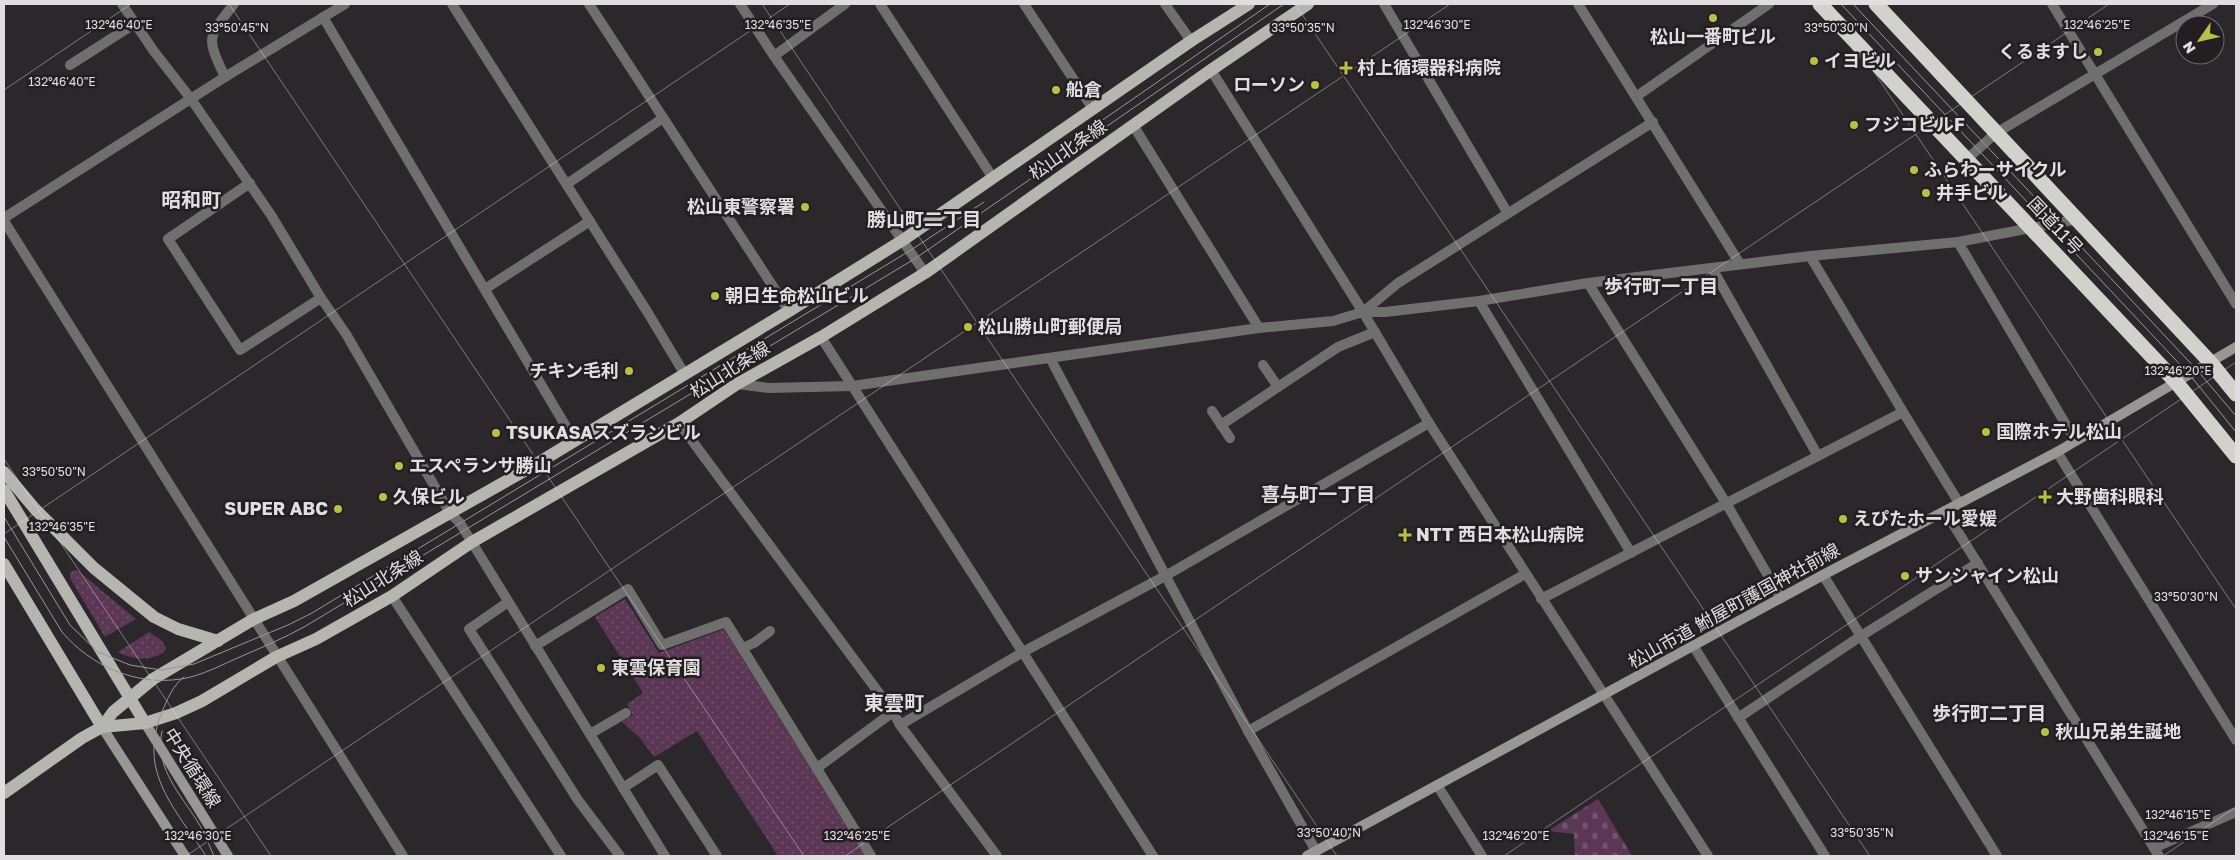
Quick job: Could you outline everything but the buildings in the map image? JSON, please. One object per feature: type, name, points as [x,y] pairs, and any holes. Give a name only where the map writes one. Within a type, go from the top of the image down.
[{"type":"highway","name":"国道11号","points":[[1876,4],[2078,219],[2210,362],[2236,394]]},
{"type":"highway","name":"国道11号","points":[[1828,6],[1967,159],[2176,382],[2236,456]]},
{"type":"main road","name":"松山北条線","points":[[102,727],[113,712],[153,679],[254,619],[294,600],[533,466],[684,373],[790,311],[903,240],[1191,41],[1249,4]]},
{"type":"main road","name":"松山北条線","points":[[4,793],[82,738],[102,727],[145,723],[176,713],[202,701],[276,657],[316,639],[392,596],[472,542],[679,423],[737,384],[821,337],[925,273],[1211,70],[1308,4]]},
{"type":"main road","points":[[4,472],[35,509],[94,568],[154,617],[178,629],[218,641]]},
{"type":"main road","points":[[4,490],[145,723]]},
{"type":"main road","points":[[4,564],[102,727]]},
{"type":"street","points":[[122,4],[134,24],[192,99],[271,214],[321,298],[346,334],[450,513],[460,523],[472,542],[664,856]]},
{"type":"street","points":[[225,77],[212,50],[212,35],[216,24],[234,4]]},
{"type":"street","points":[[345,4],[225,77],[4,219],[276,657],[403,856]]},
{"type":"street","points":[[452,4],[567,184],[684,373]]},
{"type":"street","points":[[588,4],[790,311]]},
{"type":"street","points":[[740,4],[925,273]]},
{"type":"street","points":[[774,56],[845,4]]},
{"type":"street","points":[[880,4],[993,178]]},
{"type":"street","points":[[1024,4],[1093,109]]},
{"type":"street","points":[[1165,4],[1191,41]]},
{"type":"street","points":[[1384,4],[1507,212]]},
{"type":"street","points":[[1578,4],[1740,264]]},
{"type":"street","points":[[1637,96],[1769,4]]},
{"type":"street","points":[[2052,4],[2236,304]]},
{"type":"street","points":[[1967,159],[1996,133],[2212,4]]},
{"type":"street","points":[[323,17],[574,440]]},
{"type":"street","points":[[70,65],[134,24]]},
{"type":"street","points":[[1211,70],[1363,312],[1429,423],[1708,856]]},
{"type":"street","points":[[567,184],[663,118]]},
{"type":"street","points":[[1363,312],[1398,283],[1507,212],[1652,122]]},
{"type":"street","points":[[1133,125],[1259,328]]},
{"type":"street","points":[[250,183],[168,239],[240,350],[321,298]]},
{"type":"street","points":[[737,384],[769,388],[852,386],[1259,328],[1333,321],[1363,312],[1385,312],[1479,301],[1588,283],[1740,264],[1958,242],[2078,219]]},
{"type":"street","points":[[485,289],[590,221]]},
{"type":"street","points":[[1958,242],[2075,440]]},
{"type":"street","points":[[1810,256],[1959,503]]},
{"type":"street","points":[[1712,268],[1818,456]]},
{"type":"street","points":[[1588,283],[1726,503],[1781,598]]},
{"type":"street","points":[[1479,301],[1630,553]]},
{"type":"street","points":[[1221,425],[1338,348],[1375,332]]},
{"type":"street","points":[[821,337],[1153,856]]},
{"type":"street","name":"松山市道 鮒屋町護国神社前線","points":[[1312,854],[1823,575],[2057,452],[2236,347]]},
{"type":"street","points":[[1050,358],[1167,575],[1312,854]]},
{"type":"street","points":[[1263,365],[1278,387]]},
{"type":"street","points":[[1212,411],[1230,438]]},
{"type":"street","points":[[1541,599],[1903,412]]},
{"type":"street","points":[[679,423],[997,856]]},
{"type":"street","points":[[900,726],[1024,652],[1167,575],[1429,423]]},
{"type":"street","points":[[2057,452],[2236,740]]},
{"type":"street","points":[[1945,510],[2156,852],[2236,812]]},
{"type":"street","points":[[1738,718],[1861,636],[1978,563]]},
{"type":"street","points":[[1248,731],[1525,574]]},
{"type":"street","points":[[1823,575],[1997,856]]},
{"type":"street","points":[[535,646],[628,589],[662,644],[726,622],[872,856]]},
{"type":"street","points":[[392,596],[561,856]]},
{"type":"street","points":[[508,602],[469,629],[578,800],[620,856]]},
{"type":"street","points":[[742,648],[754,643],[770,631]]},
{"type":"street","points":[[1694,647],[1825,856]]},
{"type":"street","points":[[816,768],[893,712]]},
{"type":"street","points":[[590,734],[626,713]]},
{"type":"street","name":"中央循環線","points":[[145,723],[228,856]]},
{"type":"street","points":[[102,727],[186,856]]},
{"type":"street","points":[[623,788],[658,765],[717,856]]},
{"type":"street","points":[[1437,785],[1482,856]]},
{"type":"green space","points":[[77,570],[136,619],[105,637],[70,578],[70,573]]},
{"type":"green space","points":[[625,599],[659,653],[724,629],[865,856],[778,856],[697,731],[654,757],[640,738],[622,722],[633,715],[627,704],[643,693],[595,617]]},
{"type":"green space","points":[[149,632],[162,641],[166,648],[160,655],[142,659],[118,652]]},
{"type":"green space","points":[[1598,799],[1632,856],[1575,856],[1574,834],[1548,831]]},
{"type":"tram line","points":[[1081,135],[1270,4]]},
{"type":"tram line","points":[[4,537],[62,632],[86,655],[116,671],[148,679],[181,679],[212,669],[304,627],[916,258],[1284,4]]},
{"type":"tram line","points":[[1841,4],[2189,374],[2236,432]]},
{"type":"tram line","points":[[1853,4],[2197,370],[2236,416]]},
{"type":"tram line","points":[[4,517],[70,625],[98,652],[130,665],[161,670],[194,664],[312,613],[911,250],[984,202]]},
{"type":"tram line","points":[[184,677],[174,688],[162,712],[155,733],[154,753],[163,789],[206,856]]},
{"type":"tram line","points":[[162,731],[160,745],[162,759],[167,772],[203,831],[214,856]]},
{"type":"place","name":"松山一番町ビル","points":[[1713,18]]},
{"type":"place","name":"くるますし","points":[[2098,52]]},
{"type":"place","name":"イヨビル","points":[[1814,61]]},
{"type":"place","name":"村上循環器科病院","points":[[1346,68]]},
{"type":"place","name":"ローソン","points":[[1315,85]]},
{"type":"place","name":"船倉","points":[[1056,90]]},
{"type":"place","name":"フジコビルF","points":[[1854,125]]},
{"type":"place","name":"ふらわーサイクル","points":[[1914,170]]},
{"type":"place","name":"井手ビル","points":[[1926,193]]},
{"type":"place","name":"松山東警察署","points":[[805,207]]},
{"type":"place","name":"朝日生命松山ビル","points":[[715,296]]},
{"type":"place","name":"松山勝山町郵便局","points":[[968,327]]},
{"type":"place","name":"チキン毛利","points":[[629,371]]},
{"type":"place","name":"国際ホテル松山","points":[[1986,432]]},
{"type":"place","name":"TSUKASAスズランビル","points":[[496,433]]},
{"type":"place","name":"エスペランサ勝山","points":[[399,466]]},
{"type":"place","name":"久保ビル","points":[[383,497]]},
{"type":"place","name":"大野歯科眼科","points":[[2045,497]]},
{"type":"place","name":"SUPER ABC","points":[[338,509]]},
{"type":"place","name":"えぴたホール愛媛","points":[[1843,519]]},
{"type":"place","name":"NTT 西日本松山病院","points":[[1405,535]]},
{"type":"place","name":"サンシャイン松山","points":[[1905,576]]},
{"type":"place","name":"東雲保育園","points":[[601,668]]},
{"type":"place","name":"秋山兄弟生誕地","points":[[2045,732]]},
{"type":"district","name":"昭和町","points":[[191,200]]},
{"type":"district","name":"勝山町二丁目","points":[[924,219]]},
{"type":"district","name":"歩行町一丁目","points":[[1661,286]]},
{"type":"district","name":"喜与町一丁目","points":[[1318,494]]},
{"type":"district","name":"東雲町","points":[[894,703]]},
{"type":"district","name":"歩行町二丁目","points":[[1989,713]]}]
